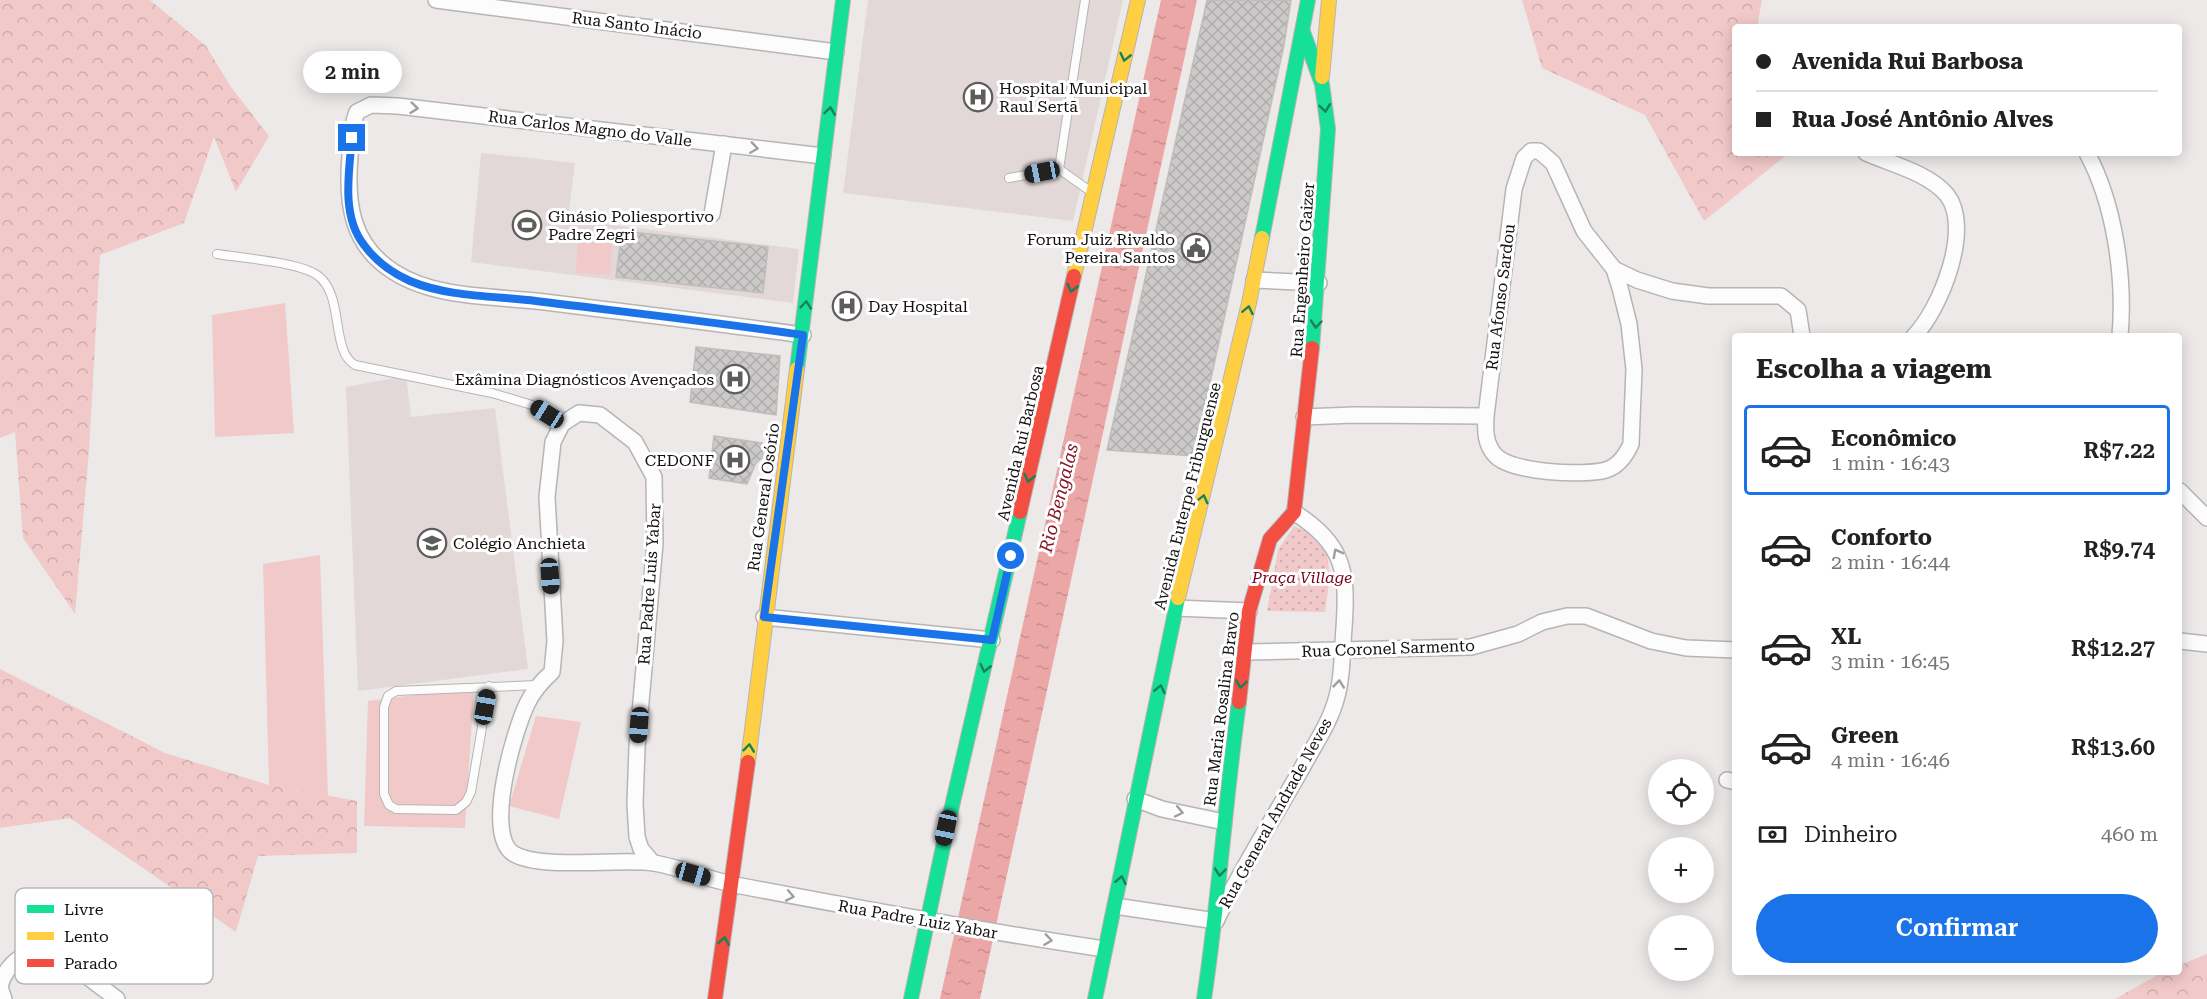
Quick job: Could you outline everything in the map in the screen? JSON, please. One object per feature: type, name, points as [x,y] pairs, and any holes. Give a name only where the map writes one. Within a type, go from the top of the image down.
[{"type":"main road","name":"Rua General Osório","points":[[715,999],[733,885],[764,617],[803,335],[843,0]]},
{"type":"main road","name":"Avenida Rui Barbosa","points":[[911,999],[1138,0]]},
{"type":"main road","name":"Avenida Euterpe Friburguense","points":[[1095,999],[1176,608],[1220,434],[1254,280],[1308,0]]},
{"type":"main road","points":[[1322,84],[1329,0]]},
{"type":"main road","name":"Rua Engenheiro Gaizer","points":[[1293,512],[1319,283],[1328,129],[1322,84],[1303,32]]},
{"type":"main road","name":"Rua Maria Rosalina Bravo","points":[[1204,999],[1216,921],[1224,822],[1246,652],[1249,611],[1270,539],[1293,512]]},
{"type":"street","name":"Rua Santo Inácio","points":[[436,0],[836,52]]},
{"type":"street","name":"Rua Carlos Magno do Valle","points":[[803,335],[692,319],[453,292],[409,281],[379,261],[363,244],[354,227],[351,214],[349,172],[354,119],[357,112],[371,105],[399,106],[824,156]]},
{"type":"street","points":[[712,214],[724,144]]},
{"type":"street","name":"Rua Afonso Sardou","points":[[1486,416],[1514,189],[1524,158],[1531,151],[1539,151],[1553,164],[1584,231],[1614,269]]},
{"type":"street","points":[[1873,156],[1935,183],[1948,196],[1955,213],[1954,252],[1948,274],[1933,310],[1916,333]]},
{"type":"street","points":[[2088,156],[2108,200],[2120,282],[2120,333]]},
{"type":"street","points":[[1614,269],[1637,280],[1672,291],[1708,296],[1781,296],[1798,310],[1802,333]]},
{"type":"street","points":[[1304,417],[1486,416],[1490,448],[1497,457],[1518,468],[1548,471],[1607,470],[1626,455],[1633,432],[1634,369],[1629,324],[1614,269]]},
{"type":"street","points":[[1254,280],[1319,283]]},
{"type":"street","name":"Rua Padre Luís Yabar","points":[[562,423],[579,413],[600,415],[635,442],[654,477],[655,543],[635,804],[637,837],[641,849],[653,863]]},
{"type":"street","points":[[562,423],[553,442],[547,497],[555,641],[552,672],[537,685],[519,722],[498,816],[503,844],[519,856],[546,860],[653,863],[733,885]]},
{"type":"street","points":[[2182,493],[2207,518]]},
{"type":"street","name":"Rua General Andrade Neves","points":[[1216,921],[1235,881],[1325,727],[1338,696],[1345,581],[1340,558],[1328,538],[1293,512]]},
{"type":"street","points":[[1176,608],[1249,611]]},
{"type":"street","name":"Rua Coronel Sarmento","points":[[1246,652],[1342,652],[1379,647],[1471,647],[1492,643],[1542,622],[1567,616],[1586,616],[1651,641],[1686,648],[1732,650]]},
{"type":"street","points":[[764,617],[992,640]]},
{"type":"street","points":[[2182,641],[2207,644]]},
{"type":"street","points":[[1135,799],[1162,809],[1224,822]]},
{"type":"street","name":"Rua Padre Luiz Yabar","points":[[733,885],[927,922],[1104,949]]},
{"type":"street","points":[[1115,906],[1216,921]]},
{"type":"street","points":[[4,999],[0,987],[7,972],[15,964]]},
{"type":"street","points":[[94,984],[117,999]]},
{"type":"lane","points":[[1059,169],[1085,0]]},
{"type":"lane","points":[[1009,178],[1059,169],[1094,194]]},
{"type":"lane","points":[[217,254],[298,267],[316,274],[329,285],[345,354],[355,366],[492,393],[532,405],[562,423]]},
{"type":"lane","points":[[489,686],[471,792],[466,802],[456,810],[396,810],[389,805],[384,794],[384,706],[388,696],[396,691],[489,686],[537,685]]},
{"type":"shaded area","name":"Hospital Municipal Raul Sertã","points":[[868,0],[1123,0],[1073,221],[843,193]]},
{"type":"shaded area","points":[[481,153],[575,163],[568,219],[799,249],[793,303],[471,262]]},
{"type":"shaded area","name":"Colégio Anchieta","points":[[406,376],[411,417],[495,408],[528,669],[358,691],[346,387]]},
{"type":"green space","points":[[0,0],[150,0],[206,46],[231,87],[269,136],[236,192],[214,137],[184,223],[100,255],[89,451],[75,614],[23,538],[15,432],[0,438]]},
{"type":"green space","points":[[1522,0],[1762,0],[1758,24],[1732,24],[1732,156],[1785,156],[1704,221],[1645,115],[1542,68]]},
{"type":"green space","points":[[579,228],[613,230],[610,275],[576,273]]},
{"type":"green space","points":[[285,303],[294,433],[215,437],[212,315]]},
{"type":"green space","name":"Praça Village","points":[[1294,526],[1315,535],[1322,542],[1326,551],[1329,572],[1325,612],[1267,611],[1278,550]]},
{"type":"green space","points":[[320,555],[328,796],[269,785],[263,564]]},
{"type":"green space","points":[[0,669],[165,753],[269,785],[357,801],[357,853],[258,856],[236,932],[213,916],[213,888],[172,888],[70,818],[0,828]]},
{"type":"green space","points":[[474,687],[465,828],[364,826],[368,701]]},
{"type":"green space","points":[[536,716],[581,722],[559,819],[509,806]]},
{"type":"green space","points":[[2207,954],[2207,999],[2115,999],[2157,975],[2182,975],[2182,964]]},
{"type":"water","name":"Rio Bengalas","points":[[1161,0],[1197,0],[980,999],[940,999]]},
{"type":"building","name":"Forum Juiz Rivaldo Pereira Santos","points":[[1207,0],[1291,0],[1284,45],[1194,456],[1107,450]]},
{"type":"building","points":[[622,231],[768,247],[763,293],[616,277]]},
{"type":"building","name":"Exâmina Diagnósticos Avençados","points":[[696,347],[780,356],[776,415],[690,402]]},
{"type":"building","name":"CEDONF","points":[[714,436],[762,443],[763,457],[756,463],[747,484],[709,478]]},
{"type":"traffic: fast","points":[[797,369],[843,0]]},
{"type":"traffic: fast","points":[[1262,238],[1308,0]]},
{"type":"traffic: fast","points":[[1303,32],[1322,84],[1328,129],[1312,348]]},
{"type":"traffic: fast","points":[[911,999],[947,828],[1020,512]]},
{"type":"traffic: fast","points":[[1095,999],[1178,598]]},
{"type":"traffic: fast","points":[[1204,999],[1239,702]]},
{"type":"traffic: slow","points":[[1074,276],[1138,0]]},
{"type":"traffic: slow","points":[[1322,77],[1329,0]]},
{"type":"traffic: slow","points":[[1178,598],[1249,303],[1262,238]]},
{"type":"traffic: slow","points":[[748,762],[797,369]]},
{"type":"traffic: jam","points":[[1020,512],[1074,276]]},
{"type":"traffic: jam","points":[[1239,702],[1249,611],[1270,539],[1294,512],[1312,348]]},
{"type":"traffic: jam","points":[[715,999],[748,762]]},
{"type":"place","name":"Hospital Municipal Raul Sertã","points":[[978,97]]},
{"type":"place","name":"Ginásio Poliesportivo Padre Zegri","points":[[527,225]]},
{"type":"place","name":"Forum Juiz Rivaldo Pereira Santos","points":[[1196,248]]},
{"type":"place","name":"Day Hospital","points":[[847,306]]},
{"type":"place","name":"Exâmina Diagnósticos Avençados","points":[[735,379]]},
{"type":"place","name":"CEDONF","points":[[735,460]]},
{"type":"place","name":"Colégio Anchieta","points":[[432,543]]},
{"type":"route","points":[[352,138],[349,197],[354,227],[363,244],[379,261],[409,281],[453,292],[692,319],[803,335],[764,617],[992,640],[1011,556]]}]
